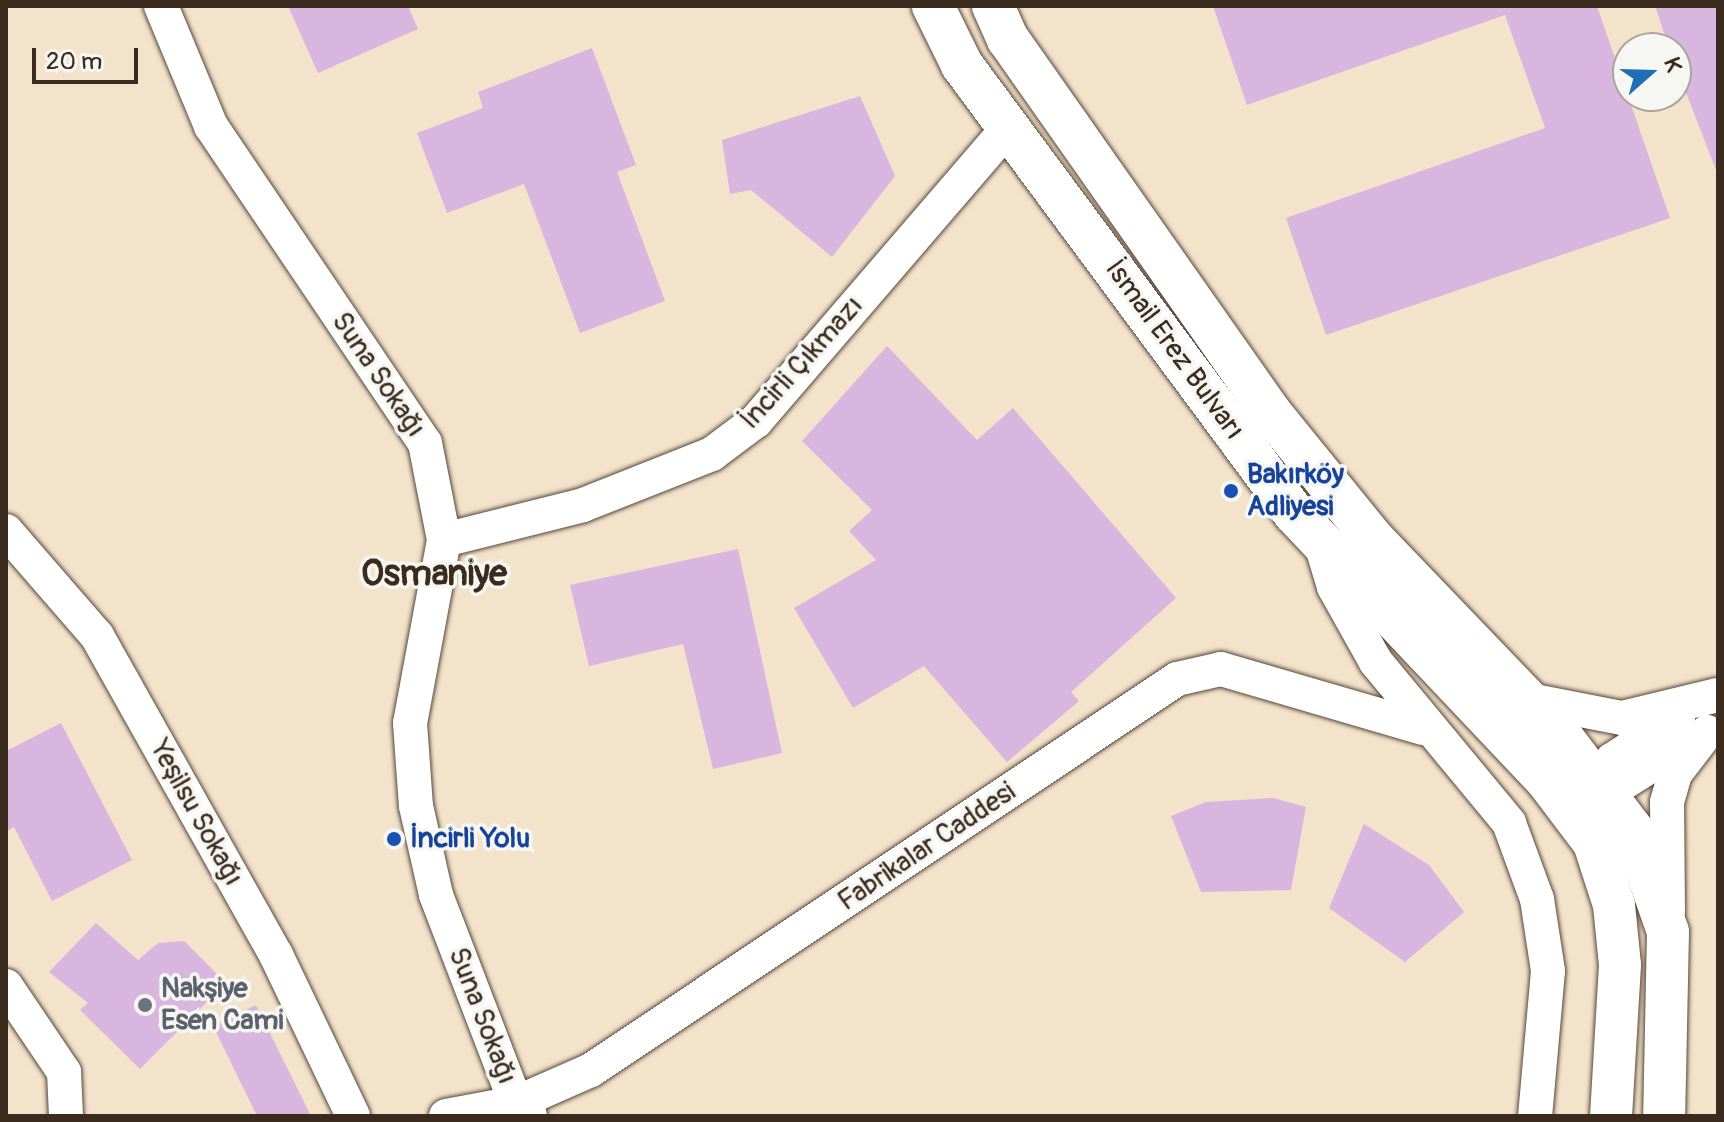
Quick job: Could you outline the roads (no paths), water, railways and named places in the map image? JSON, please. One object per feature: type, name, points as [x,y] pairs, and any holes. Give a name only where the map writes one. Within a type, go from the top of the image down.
[{"type":"street","name":"Suna Sokağı","points":[[161,6],[211,126],[425,443],[444,540],[410,723],[416,806],[436,895],[521,1110]]},
{"type":"street","name":"İsmail Erez Bulvarı","points":[[933,6],[962,65],[1322,547],[1648,860],[1668,932],[1664,1116]]},
{"type":"street","name":"İsmail Erez Bulvarı","points":[[993,6],[1008,39],[1270,412],[1375,541],[1529,700],[1590,803],[1594,843],[1614,905],[1620,965],[1611,1116]]},
{"type":"street","name":"İncirli Çıkmazı","points":[[444,540],[667,476],[734,437],[1009,127]]},
{"type":"street","name":"Yeşilsu Sokağı","points":[[6,531],[97,636],[276,955],[353,1116]]},
{"type":"street","points":[[1322,547],[1356,629],[1423,728],[1509,823],[1537,899],[1548,971],[1535,1116]]},
{"type":"street","name":"Fabrikalar Caddesi","points":[[446,1116],[521,1110],[591,1070],[1177,679],[1221,669],[1423,728]]},
{"type":"street","points":[[1529,700],[1622,718],[1718,695]]},
{"type":"street","points":[[1590,803],[1612,760],[1718,695]]},
{"type":"street","points":[[1590,803],[1712,730]]},
{"type":"street","points":[[1668,932],[1667,802],[1675,774],[1712,730]]},
{"type":"street","points":[[6,986],[64,1072],[66,1116]]},
{"type":"place","name":"Bakırköy Adliyesi","points":[[1231,491]]},
{"type":"place","name":"İncirli Yolu","points":[[394,839]]},
{"type":"place","name":"Nakşiye Esen Cami","points":[[145,1005]]},
{"type":"district","name":"Osmaniye","points":[[434,574]]}]
